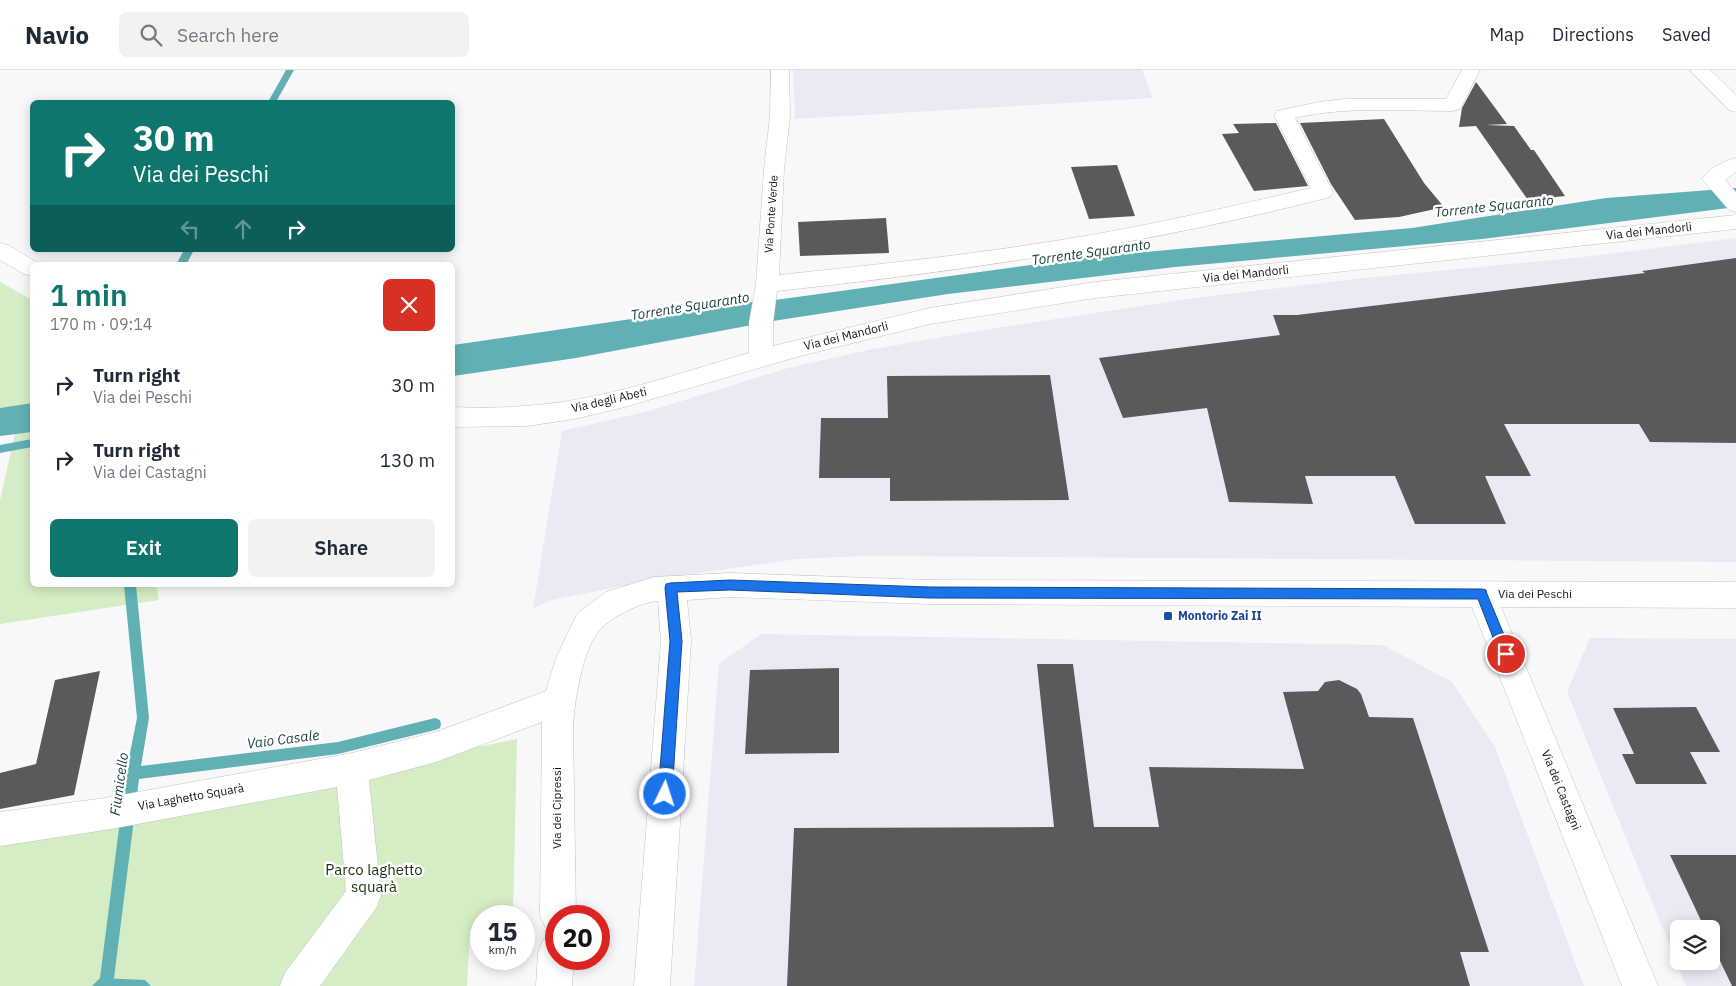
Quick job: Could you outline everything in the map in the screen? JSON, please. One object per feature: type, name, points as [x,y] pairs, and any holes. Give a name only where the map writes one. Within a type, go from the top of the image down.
[{"type":"street","name":"Via Ponte Verde","points":[[762,358],[760,342],[780,116],[780,70]]},
{"type":"street","points":[[764,303],[881,273],[1058,248],[1210,219],[1323,192],[1284,115],[1328,106],[1373,103],[1408,106],[1454,105],[1471,70]]},
{"type":"street","points":[[1699,70],[1736,106]]},
{"type":"street","points":[[1736,164],[1712,179],[1736,205]]},
{"type":"street","name":"Via dei Mandorli","points":[[762,358],[930,316],[1095,290],[1736,222]]},
{"type":"street","points":[[0,250],[30,268]]},
{"type":"street","name":"Via degli Abeti","points":[[455,417],[527,416],[574,409],[621,399],[762,358]]},
{"type":"street","name":"Via dei Peschi","points":[[559,700],[571,658],[587,623],[616,600],[654,589],[730,585],[939,592],[1736,596]]},
{"type":"street","points":[[652,986],[676,641],[670,588]]},
{"type":"street","name":"Via dei Castagni","points":[[1482,594],[1640,986]]},
{"type":"street","name":"Via Laghetto Squarà","points":[[0,829],[105,814],[170,800],[352,769],[436,747],[559,700]]},
{"type":"street","name":"Via dei Cipressi","points":[[558,905],[557,728],[559,700]]},
{"type":"street","points":[[298,986],[364,896],[352,769]]},
{"type":"street","points":[[554,986],[555,970]]},
{"type":"shaded area","points":[[793,70],[1142,70],[1153,98],[795,119]]},
{"type":"shaded area","points":[[1736,238],[1736,562],[865,556],[798,559],[670,577],[551,600],[533,609],[562,431],[649,411],[788,368],[868,350],[964,333],[1194,298],[1364,278],[1583,257]]},
{"type":"shaded area","points":[[761,634],[1383,645],[1452,682],[1495,747],[1584,986],[694,986],[719,664]]},
{"type":"shaded area","points":[[1590,638],[1736,639],[1736,986],[1686,986],[1680,970],[1720,970],[1720,920],[1670,920],[1670,946],[1567,692]]},
{"type":"green space","points":[[0,282],[30,299],[30,403],[0,408]]},
{"type":"green space","points":[[30,432],[30,587],[156,587],[159,600],[0,624],[0,500],[15,434]]},
{"type":"green space","name":"Parco laghetto squarà","points":[[517,739],[513,905],[470,905],[467,986],[0,986],[0,843]]},
{"type":"water","points":[[1736,188],[1736,207],[1482,239],[1175,267],[948,294],[773,321],[576,358],[455,376],[455,345],[741,303],[1090,257],[1412,228],[1606,198]]},
{"type":"water","points":[[30,403],[30,432],[0,436],[0,408]]},
{"type":"water","points":[[100,978],[145,980],[151,986],[92,986]]},
{"type":"building","points":[[1476,82],[1507,124],[1486,125],[1514,126],[1531,150],[1534,150],[1565,196],[1528,200],[1476,126],[1459,127],[1462,108]]},
{"type":"building","points":[[1384,119],[1424,183],[1444,207],[1399,217],[1355,220],[1331,184],[1300,123]]},
{"type":"building","points":[[1276,123],[1308,186],[1254,191],[1222,134],[1239,133],[1233,124]]},
{"type":"building","points":[[1117,165],[1135,216],[1089,219],[1071,167]]},
{"type":"building","points":[[886,218],[889,253],[800,256],[798,222]]},
{"type":"building","points":[[1736,258],[1736,443],[1650,442],[1639,424],[1504,424],[1531,476],[1485,476],[1506,524],[1415,524],[1395,476],[1305,476],[1313,504],[1229,502],[1207,408],[1123,418],[1099,358],[1280,335],[1273,315],[1297,315],[1645,273],[1642,271]]},
{"type":"building","points":[[1050,375],[1069,500],[890,501],[890,478],[819,478],[821,418],[888,418],[887,376]]},
{"type":"building","points":[[1037,664],[1073,664],[1094,827],[1159,827],[1149,767],[1304,769],[1283,692],[1318,691],[1325,682],[1339,680],[1357,689],[1361,694],[1369,717],[1413,718],[1489,952],[1460,952],[1470,986],[787,986],[794,828],[1054,827]]},
{"type":"building","points":[[839,668],[839,753],[745,754],[750,670]]},
{"type":"building","points":[[100,671],[74,795],[0,809],[0,773],[36,764],[55,680]]},
{"type":"building","points":[[1696,707],[1720,752],[1690,752],[1707,784],[1636,784],[1622,754],[1634,754],[1613,708]]},
{"type":"building","points":[[1670,855],[1736,855],[1736,986],[1732,986],[1720,961],[1720,920],[1701,920]]},
{"type":"waterway","name":"Fiumicello","points":[[273,100],[290,70]]},
{"type":"waterway","name":"Fiumicello","points":[[183,262],[188,252]]},
{"type":"waterway","points":[[0,449],[30,443]]},
{"type":"waterway","name":"Fiumicello","points":[[130,587],[143,718],[133,773]]},
{"type":"waterway","name":"Vaio Casale","points":[[133,773],[338,748],[435,724]]},
{"type":"waterway","name":"Fiumicello","points":[[106,986],[133,773]]},
{"type":"place","name":"Montorio Zai II","points":[[1168,616]]},
{"type":"route","points":[[665,794],[676,641],[670,588],[730,585],[929,592],[1482,594],[1506,654]]},
{"type":"water label","name":"Torrente Squaranto","points":[[1494,206]]},
{"type":"water label","name":"Torrente Squaranto","points":[[1091,252]]},
{"type":"water label","name":"Torrente Squaranto","points":[[690,306]]}]
